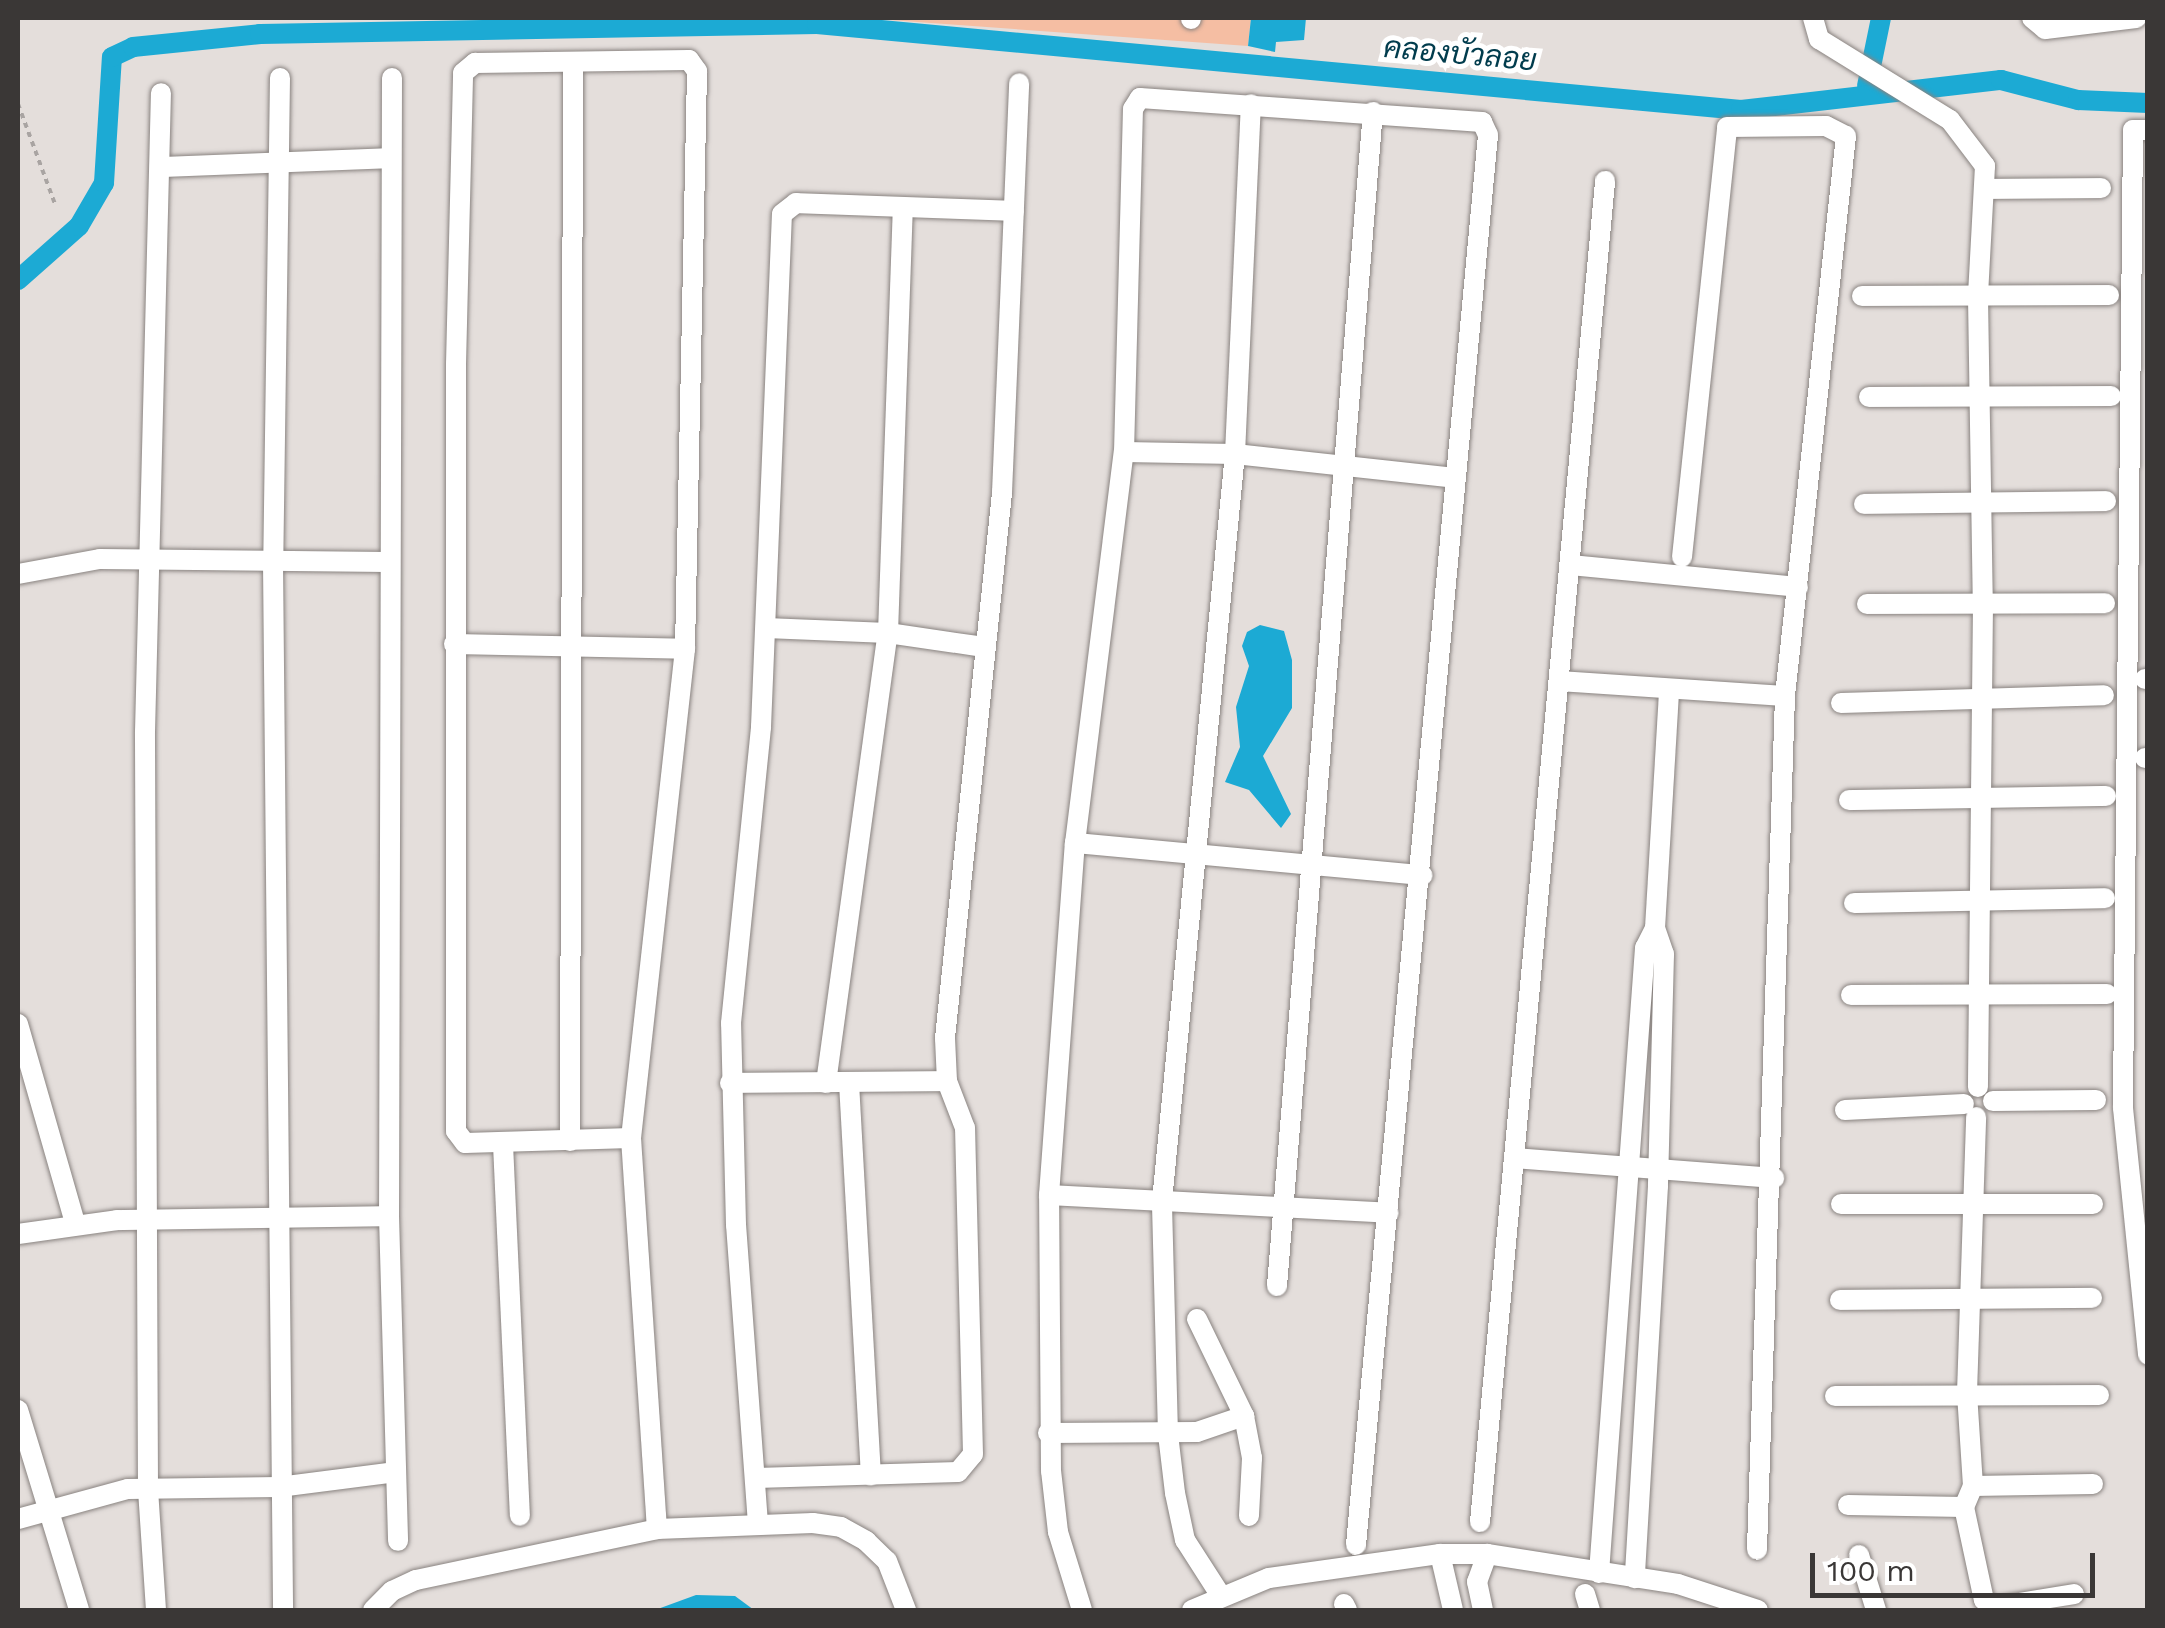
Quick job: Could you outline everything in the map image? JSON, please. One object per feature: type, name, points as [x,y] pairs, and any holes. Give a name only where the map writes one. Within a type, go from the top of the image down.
[{"type":"street","points":[[1813,18],[1826,43],[1920,99],[1966,135],[1985,166],[1988,188],[1978,297],[1983,604],[1976,992],[1978,1102],[1967,1393],[1973,1486],[1964,1507],[1987,1604],[2074,1594]]},
{"type":"street","points":[[2032,18],[2045,29],[2136,18]]},
{"type":"street","points":[[631,1138],[465,1143],[456,1131],[454,644],[463,73],[475,63],[689,60],[697,72],[686,649],[631,1138],[657,1529]]},
{"type":"street","points":[[570,1141],[568,648],[573,62]]},
{"type":"street","points":[[280,78],[273,562],[283,1610]]},
{"type":"street","points":[[392,78],[387,562],[389,1216],[398,1541]]},
{"type":"street","points":[[756,1478],[958,1472],[973,1454],[965,1128],[947,1081],[949,999],[1002,493],[1018,83]]},
{"type":"street","points":[[156,1610],[148,1488],[146,1220],[149,560],[161,93]]},
{"type":"street","points":[[1082,1610],[1058,1532],[1048,1433],[1049,1194],[1075,843],[1124,452],[1136,100],[1373,112],[1486,125],[1423,875],[1356,1544]]},
{"type":"street","points":[[1221,1596],[1185,1540],[1168,1434],[1162,1201],[1191,858],[1234,454],[1252,104]]},
{"type":"street","points":[[1276,1286],[1373,112]]},
{"type":"street","points":[[1682,557],[1726,126],[1826,126],[1846,136],[1785,696],[1774,1178],[1757,1550]]},
{"type":"street","points":[[2147,1342],[2123,1108],[2133,130],[2148,130]]},
{"type":"street","points":[[160,167],[390,158]]},
{"type":"street","points":[[1480,1522],[1606,181]]},
{"type":"street","points":[[1988,188],[2101,188]]},
{"type":"street","points":[[758,1524],[730,1083],[734,958],[766,628],[782,214],[796,203],[1014,211]]},
{"type":"street","points":[[826,1083],[888,633],[903,209]]},
{"type":"street","points":[[1862,296],[2109,295]]},
{"type":"street","points":[[1869,396],[2111,396]]},
{"type":"street","points":[[1124,452],[1234,454],[1455,478]]},
{"type":"street","points":[[1864,504],[2106,500]]},
{"type":"street","points":[[19,568],[82,560],[387,562]]},
{"type":"street","points":[[1570,564],[1798,588]]},
{"type":"street","points":[[1867,604],[2106,603]]},
{"type":"street","points":[[766,628],[888,633],[984,647]]},
{"type":"street","points":[[454,644],[686,649]]},
{"type":"street","points":[[1558,682],[1785,696]]},
{"type":"street","points":[[1635,1578],[1659,1168],[1664,954],[1655,928],[1669,688]]},
{"type":"street","points":[[1841,703],[1980,694],[2104,694]]},
{"type":"street","points":[[1849,800],[2106,796]]},
{"type":"street","points":[[1075,843],[1191,858],[1423,875]]},
{"type":"street","points":[[1854,903],[2105,898]]},
{"type":"street","points":[[1599,1573],[1645,948],[1655,928]]},
{"type":"street","points":[[1851,995],[2106,994]]},
{"type":"street","points":[[18,1024],[75,1223]]},
{"type":"street","points":[[730,1083],[947,1081]]},
{"type":"street","points":[[850,1084],[871,1476]]},
{"type":"street","points":[[1845,1110],[2096,1100]]},
{"type":"street","points":[[503,1144],[520,1516]]},
{"type":"street","points":[[1514,1158],[1774,1178]]},
{"type":"street","points":[[1049,1194],[1389,1213]]},
{"type":"street","points":[[1841,1204],[2094,1204]]},
{"type":"street","points":[[18,1234],[75,1223],[389,1216]]},
{"type":"street","points":[[1840,1300],[2092,1298]]},
{"type":"street","points":[[1197,1320],[1244,1416],[1252,1458],[1249,1516]]},
{"type":"street","points":[[1835,1396],[2099,1395]]},
{"type":"street","points":[[18,1410],[79,1610]]},
{"type":"street","points":[[1048,1433],[1168,1434],[1217,1428],[1244,1416]]},
{"type":"street","points":[[18,1519],[47,1509],[148,1488],[279,1487],[396,1472]]},
{"type":"street","points":[[1973,1486],[2093,1484]]},
{"type":"street","points":[[1848,1505],[1964,1507]]},
{"type":"street","points":[[373,1610],[392,1590],[416,1580],[657,1529],[758,1524],[842,1527],[866,1541],[887,1561],[906,1610]]},
{"type":"street","points":[[1192,1610],[1221,1596],[1333,1565],[1440,1554],[1486,1554],[1635,1578],[1758,1610]]},
{"type":"street","points":[[1440,1554],[1453,1610]]},
{"type":"street","points":[[1483,1610],[1477,1582],[1486,1554]]},
{"type":"street","points":[[1858,1555],[1876,1610]]},
{"type":"path","points":[[18,104],[54,204]]},
{"type":"shaded area","points":[[861,18],[1251,18],[1248,46]]},
{"type":"water","points":[[1251,18],[1306,18],[1304,40],[1276,42],[1275,52],[1248,46]]},
{"type":"water","points":[[1260,625],[1284,631],[1292,660],[1292,708],[1263,756],[1291,814],[1281,828],[1249,790],[1225,782],[1240,747],[1236,707],[1249,666],[1242,646],[1247,632]]},
{"type":"water","points":[[696,1595],[735,1596],[754,1610],[655,1610]]},
{"type":"waterway","points":[[1867,86],[1881,18]]},
{"type":"waterway","name":"คลองบัวลอย","points":[[18,280],[79,226],[104,183],[112,57],[133,47],[260,34],[817,24],[1741,110],[2001,80],[2078,100],[2148,103]]}]
